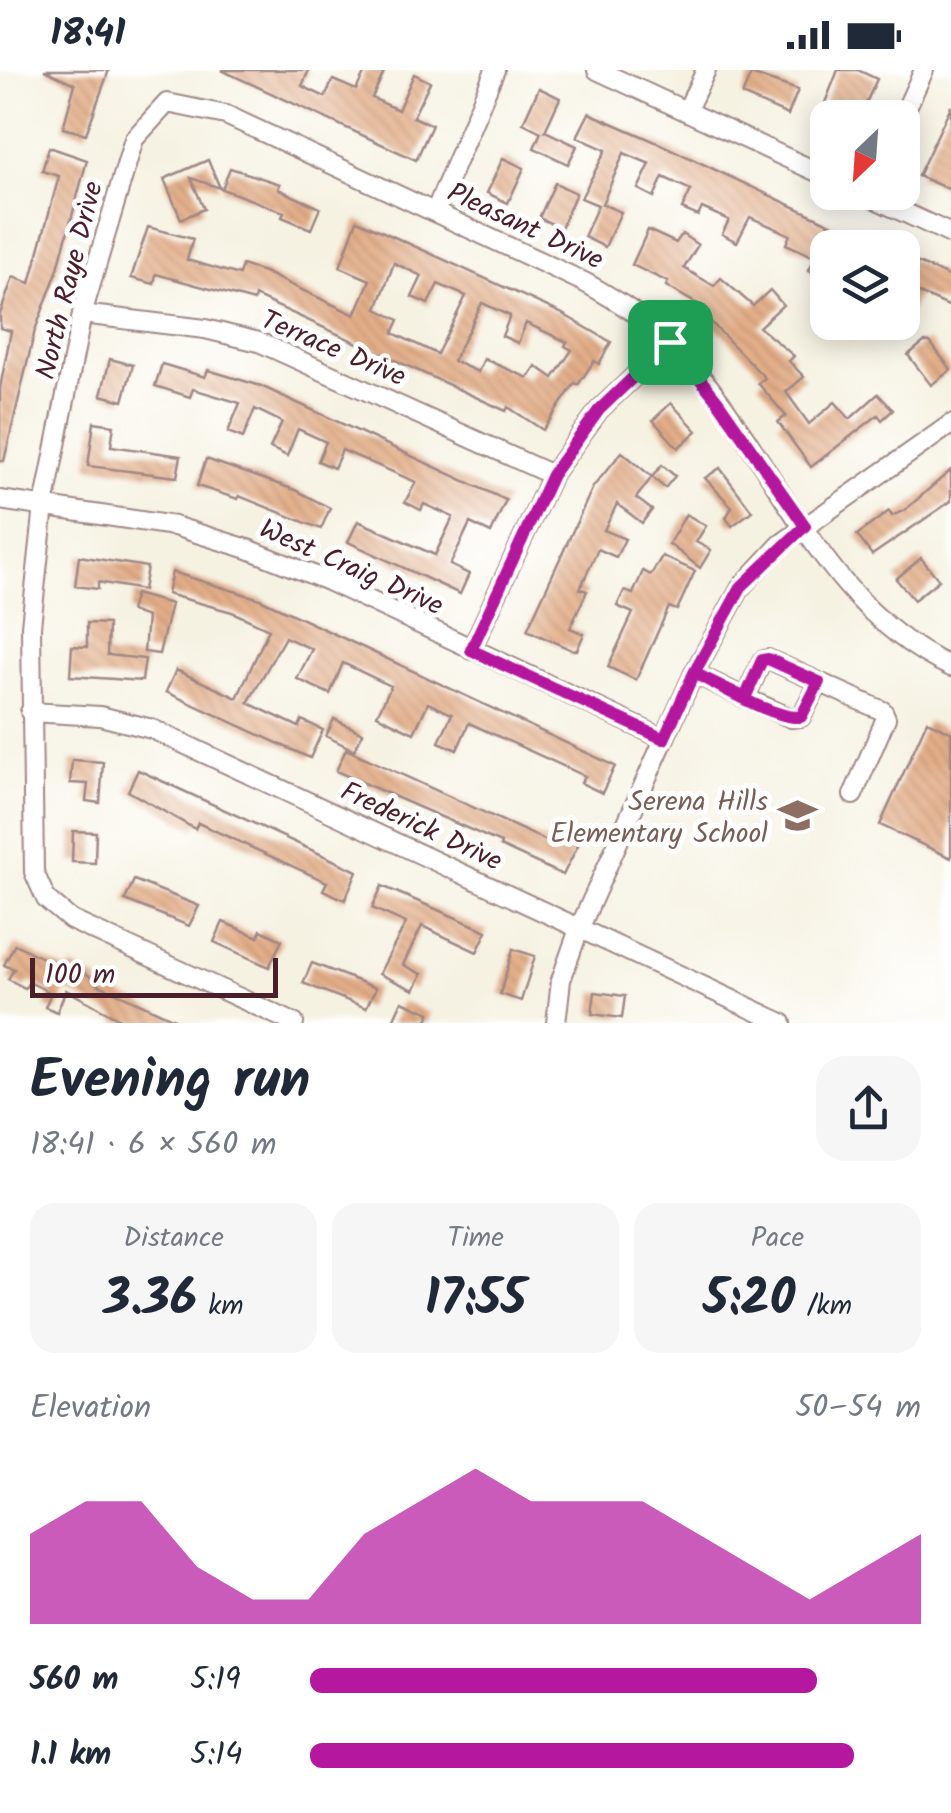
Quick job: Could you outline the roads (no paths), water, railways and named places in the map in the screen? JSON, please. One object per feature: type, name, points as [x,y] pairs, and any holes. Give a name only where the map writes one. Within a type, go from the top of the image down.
[{"type":"street","points":[[435,212],[495,70]]},
{"type":"street","points":[[597,70],[810,168]]},
{"type":"street","points":[[687,110],[706,70]]},
{"type":"street","points":[[910,100],[924,70]]},
{"type":"street","name":"Pleasant Drive","points":[[167,103],[226,115],[612,297],[670,342],[717,400],[847,589],[876,620],[951,667]]},
{"type":"street","name":"North Raye Drive","points":[[167,103],[134,138],[82,314],[44,506],[35,570],[30,712],[34,872],[46,899],[71,920],[294,1023]]},
{"type":"street","points":[[899,210],[951,234]]},
{"type":"street","name":"Terrace Drive","points":[[82,314],[206,329],[259,342],[552,475]]},
{"type":"street","points":[[471,650],[552,475],[599,410],[670,342]]},
{"type":"street","points":[[556,1023],[561,980],[579,929],[694,673],[741,587],[805,526],[951,424]]},
{"type":"street","name":"West Craig Drive","points":[[0,500],[174,526],[225,540],[328,581],[664,739]]},
{"type":"street","points":[[745,698],[762,660],[883,711],[886,718],[853,795]]},
{"type":"street","points":[[694,673],[792,718],[801,717],[819,682]]},
{"type":"street","name":"Frederick Drive","points":[[30,712],[100,716],[152,728],[782,1023]]},
{"type":"place","name":"Serena Hills Elementary School","points":[[798,816]]}]
